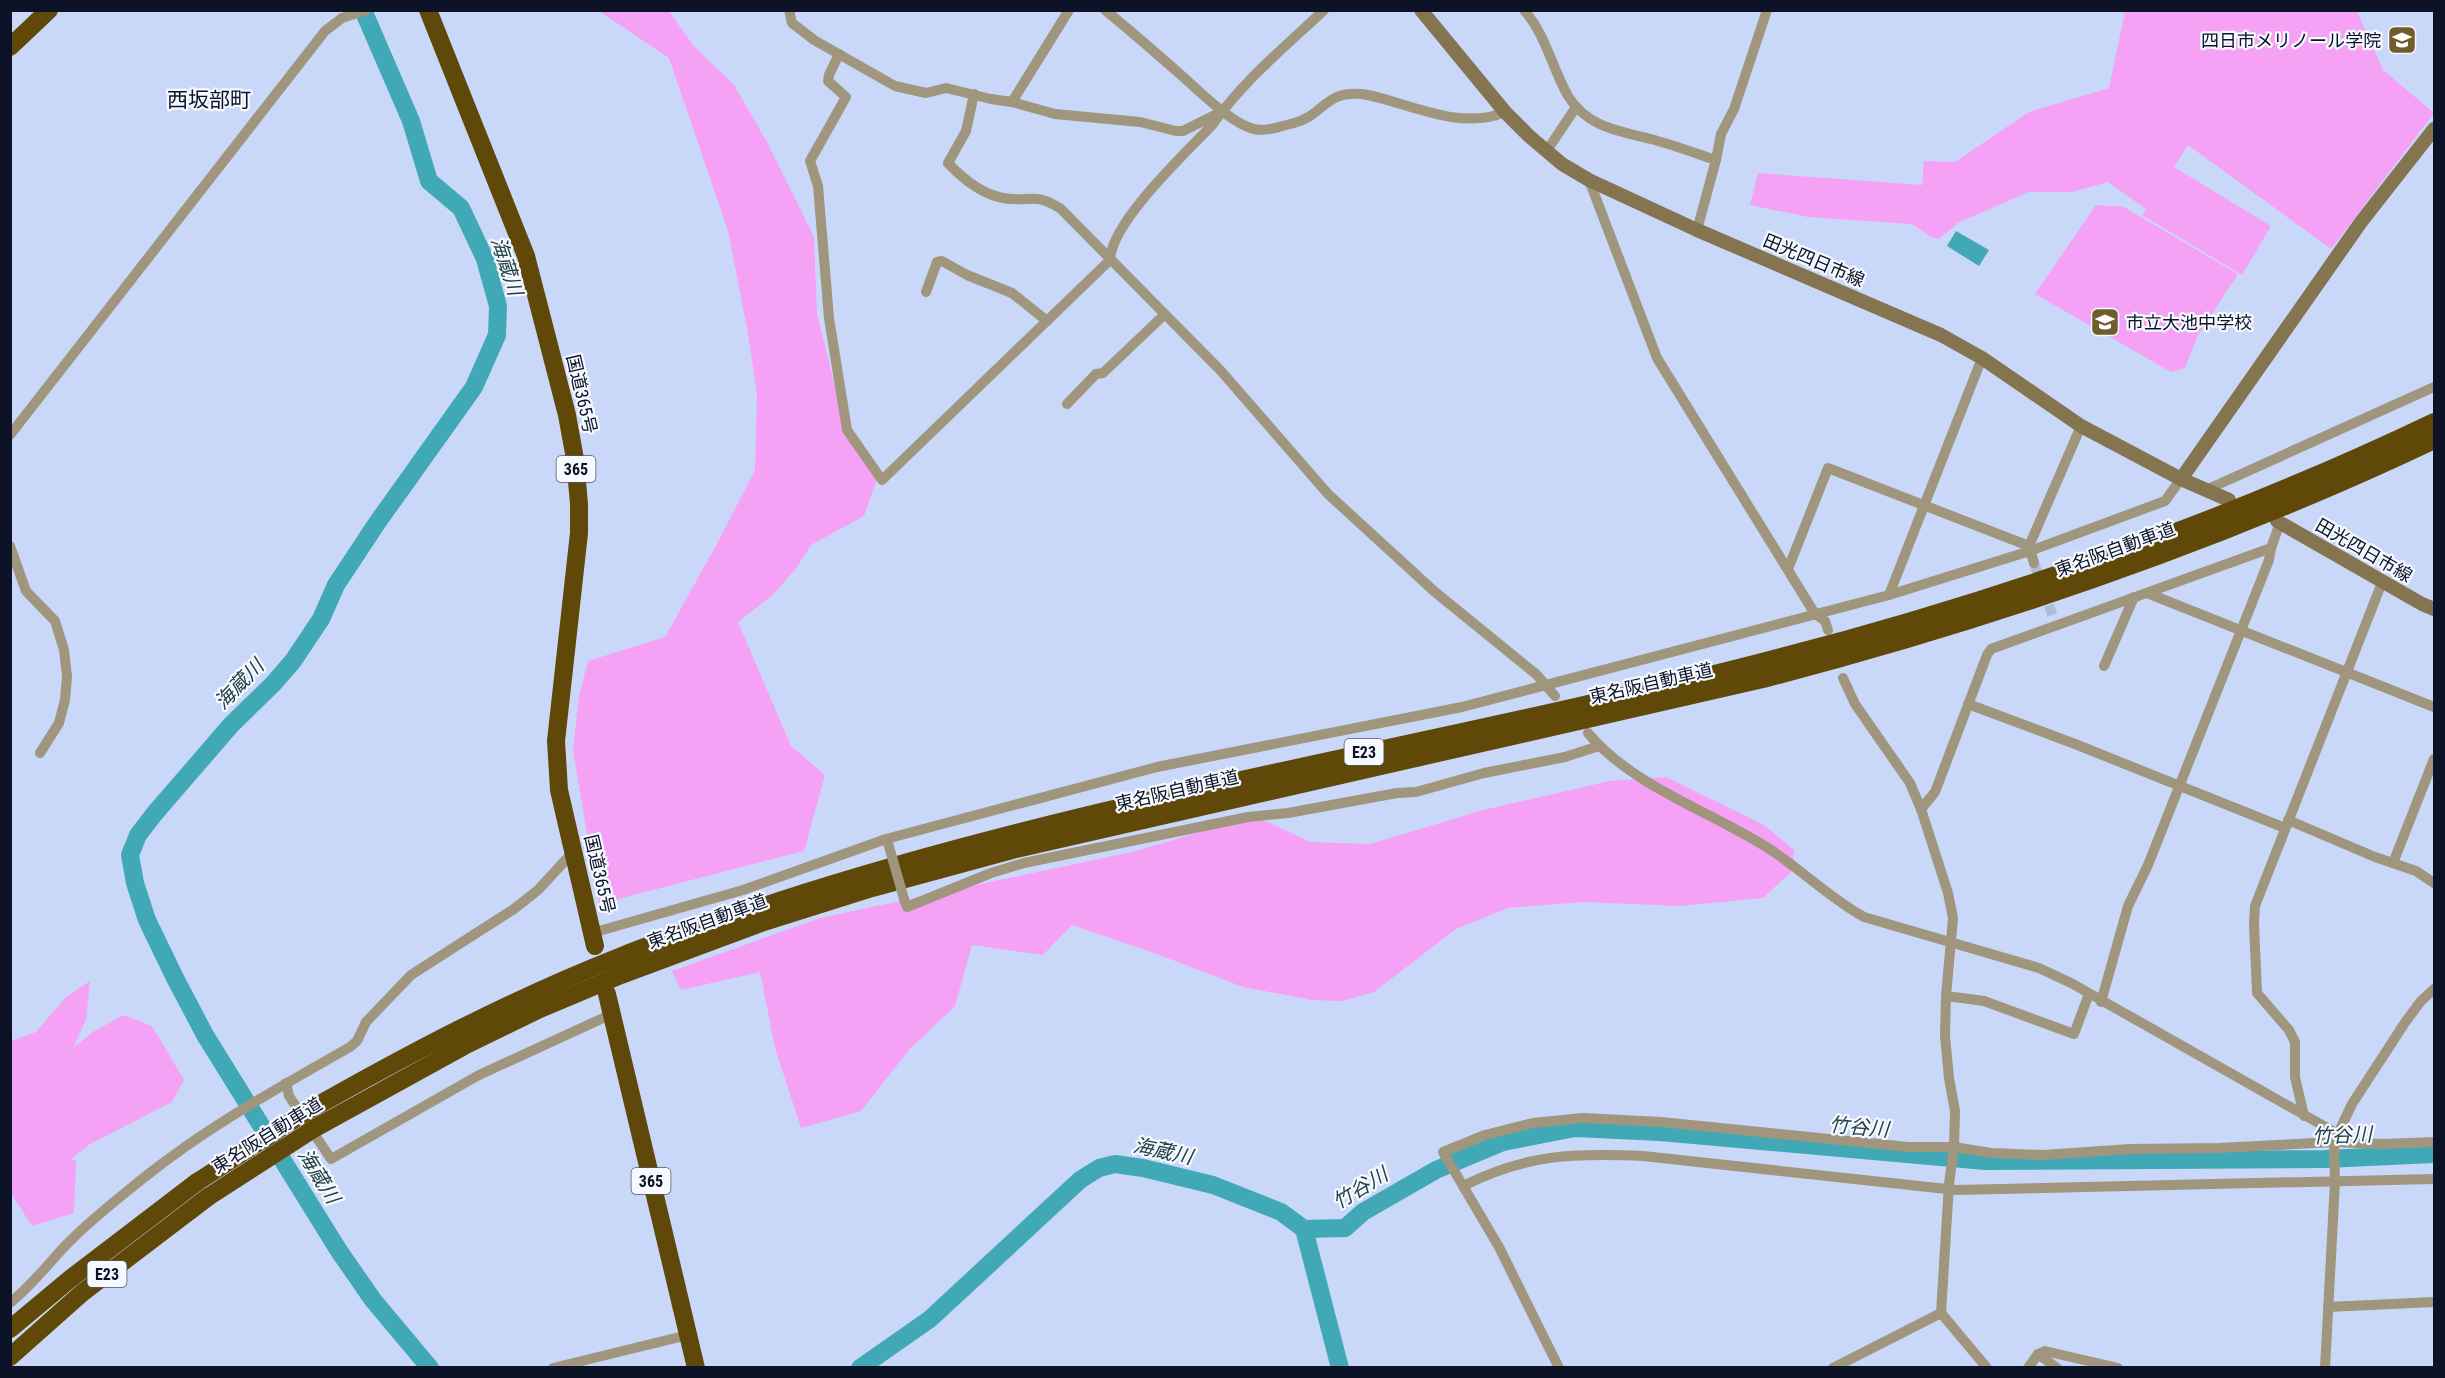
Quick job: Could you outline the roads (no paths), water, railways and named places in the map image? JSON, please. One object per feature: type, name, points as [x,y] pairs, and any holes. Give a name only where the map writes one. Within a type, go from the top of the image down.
[{"type":"highway","points":[[10,47],[49,10]]},
{"type":"highway","name":"国道365号","points":[[428,10],[526,256],[567,415],[575,459],[579,533],[556,741],[559,790],[593,940]]},
{"type":"highway","name":"東名阪自動車道","points":[[10,1329],[70,1279],[203,1189],[456,1030],[537,991],[623,955],[866,873],[1008,834],[1212,785],[1692,679],[1969,605],[2083,567],[2318,474],[2434,422]]},
{"type":"highway","name":"東名阪自動車道","points":[[310,1120],[540,1009],[621,975],[761,922],[872,888],[1012,850],[1752,682],[1882,648],[2076,586],[2212,536],[2434,440]]},
{"type":"highway","name":"365","points":[[607,994],[696,1368]]},
{"type":"highway","name":"東名阪自動車道","points":[[10,1357],[203,1189]]},
{"type":"main road","name":"田光四日市線","points":[[1420,10],[1505,112],[1546,152],[1562,164],[1589,180],[1696,230],[1911,321],[1982,358],[2081,426],[2181,479],[2229,500]]},
{"type":"main road","points":[[2181,479],[2361,222],[2434,131]]},
{"type":"main road","name":"田光四日市線","points":[[2279,522],[2434,609]]},
{"type":"street","points":[[10,435],[308,51],[332,23],[366,10]]},
{"type":"street","points":[[789,10],[792,23],[814,40],[895,86],[919,93],[946,88],[1055,114],[1140,122],[1176,131],[1183,131],[1222,111]]},
{"type":"street","points":[[1012,102],[1069,10]]},
{"type":"street","points":[[1105,10],[1222,111],[1251,129],[1264,130],[1298,122],[1335,96],[1348,93],[1366,95],[1419,110],[1459,117],[1494,117],[1505,112]]},
{"type":"street","points":[[839,54],[828,81],[846,97],[810,161],[818,186],[829,318],[847,430],[882,480],[1110,260],[1110,251],[1128,217],[1213,124],[1222,111],[1279,52],[1324,10]]},
{"type":"street","points":[[1524,10],[1537,28],[1568,95],[1576,107],[1592,120],[1611,130],[1650,139],[1716,160]]},
{"type":"street","points":[[1696,230],[1721,134],[1734,109],[1767,10]]},
{"type":"street","points":[[974,94],[966,131],[948,164],[961,176],[992,195],[1006,199],[1029,197],[1047,200],[1060,209],[1221,371],[1328,494],[1427,584],[1506,648],[1555,696]]},
{"type":"street","points":[[1546,152],[1576,107]]},
{"type":"street","points":[[1589,180],[1657,358],[1815,614],[1825,621],[1828,630]]},
{"type":"street","points":[[926,292],[937,262],[942,261],[967,275],[1012,293],[1047,321]]},
{"type":"street","points":[[1067,404],[1096,374],[1103,373],[1164,315]]},
{"type":"street","points":[[1889,595],[1982,358]]},
{"type":"street","points":[[2206,490],[2434,387]]},
{"type":"street","points":[[2034,563],[2030,549],[2081,426]]},
{"type":"street","points":[[1788,569],[1827,468],[2030,549]]},
{"type":"street","points":[[593,940],[887,841],[1157,767],[1462,707],[1889,595],[2030,549],[2164,501],[2181,479]]},
{"type":"street","points":[[2101,1002],[2128,906],[2148,865],[2269,560],[2279,522]]},
{"type":"street","points":[[10,546],[26,591],[55,621],[64,650],[67,676],[65,700],[58,723],[40,753]]},
{"type":"street","points":[[1921,809],[1935,792],[1991,649],[2054,622],[2147,593],[2271,548]]},
{"type":"street","points":[[2304,1116],[2295,1077],[2295,1042],[2289,1030],[2258,993],[2255,906],[2383,580]]},
{"type":"street","points":[[2147,593],[2434,707]]},
{"type":"street","points":[[2104,666],[2134,597]]},
{"type":"street","points":[[1843,678],[1855,704],[1910,783],[1921,809],[1948,893],[1953,918],[1945,1036],[1948,1078],[1955,1111],[1941,1313],[1987,1368]]},
{"type":"street","points":[[1968,704],[2180,786],[2416,871],[2434,883]]},
{"type":"street","points":[[1588,733],[1599,746],[1642,778],[1769,848],[1848,908],[1864,917],[2039,968],[2304,1116],[2335,1142]]},
{"type":"street","points":[[887,841],[907,907],[991,873],[1024,863],[1248,817],[1288,813],[1397,793],[1416,792],[1484,773],[1565,757],[1599,746]]},
{"type":"street","points":[[2393,863],[2434,759]]},
{"type":"street","points":[[10,1303],[30,1287],[68,1243],[146,1176],[271,1090],[350,1047],[357,1041],[366,1022],[411,975],[514,909],[538,890],[562,861],[573,852]]},
{"type":"street","points":[[2325,1368],[2335,1142],[2352,1104],[2406,1022],[2421,1001],[2434,989]]},
{"type":"street","points":[[1946,996],[1984,1001],[2074,1034],[2089,994]]},
{"type":"street","points":[[286,1083],[290,1096],[331,1159],[479,1075],[612,1014]]},
{"type":"street","points":[[1559,1368],[1499,1247],[1443,1152],[1485,1135],[1533,1123],[1583,1118],[1661,1122],[1908,1147],[2043,1155],[2130,1149],[2219,1148],[2335,1142],[2383,1144],[2434,1142]]},
{"type":"street","points":[[1462,1184],[1494,1170],[1523,1162],[1560,1156],[1598,1154],[1949,1187],[2335,1178],[2434,1179]]},
{"type":"street","points":[[2328,1307],[2434,1302]]},
{"type":"street","points":[[1833,1368],[1941,1313]]},
{"type":"street","points":[[553,1368],[688,1335]]},
{"type":"street","points":[[2028,1368],[2038,1354],[2045,1351],[2118,1368]]},
{"type":"street","points":[[2038,1354],[2057,1368]]},
{"type":"waterway","name":"海蔵川","points":[[363,10],[411,121],[429,181],[461,208],[485,259],[498,306],[497,335],[474,387],[377,523],[336,585],[321,619],[293,661],[231,725],[155,813],[138,835],[130,855],[135,883],[147,920],[205,1035],[339,1251],[373,1300],[430,1368]]},
{"type":"waterway","name":"竹谷川","points":[[1304,1229],[1345,1228],[1363,1212],[1436,1170],[1503,1142],[1575,1128],[1660,1132],[1985,1161],[2325,1159],[2434,1154]]},
{"type":"waterway","name":"海蔵川","points":[[860,1368],[930,1319],[1080,1180],[1099,1168],[1115,1164],[1143,1168],[1213,1185],[1281,1212],[1304,1229],[1340,1368]]},
{"type":"tunnel","points":[[2034,563],[2053,617]]},
{"type":"place","name":"四日市メリノール学院","points":[[2402,40]]},
{"type":"place","name":"市立大池中学校","points":[[2105,322]]},
{"type":"district","name":"西坂部町","points":[[209,100]]}]
